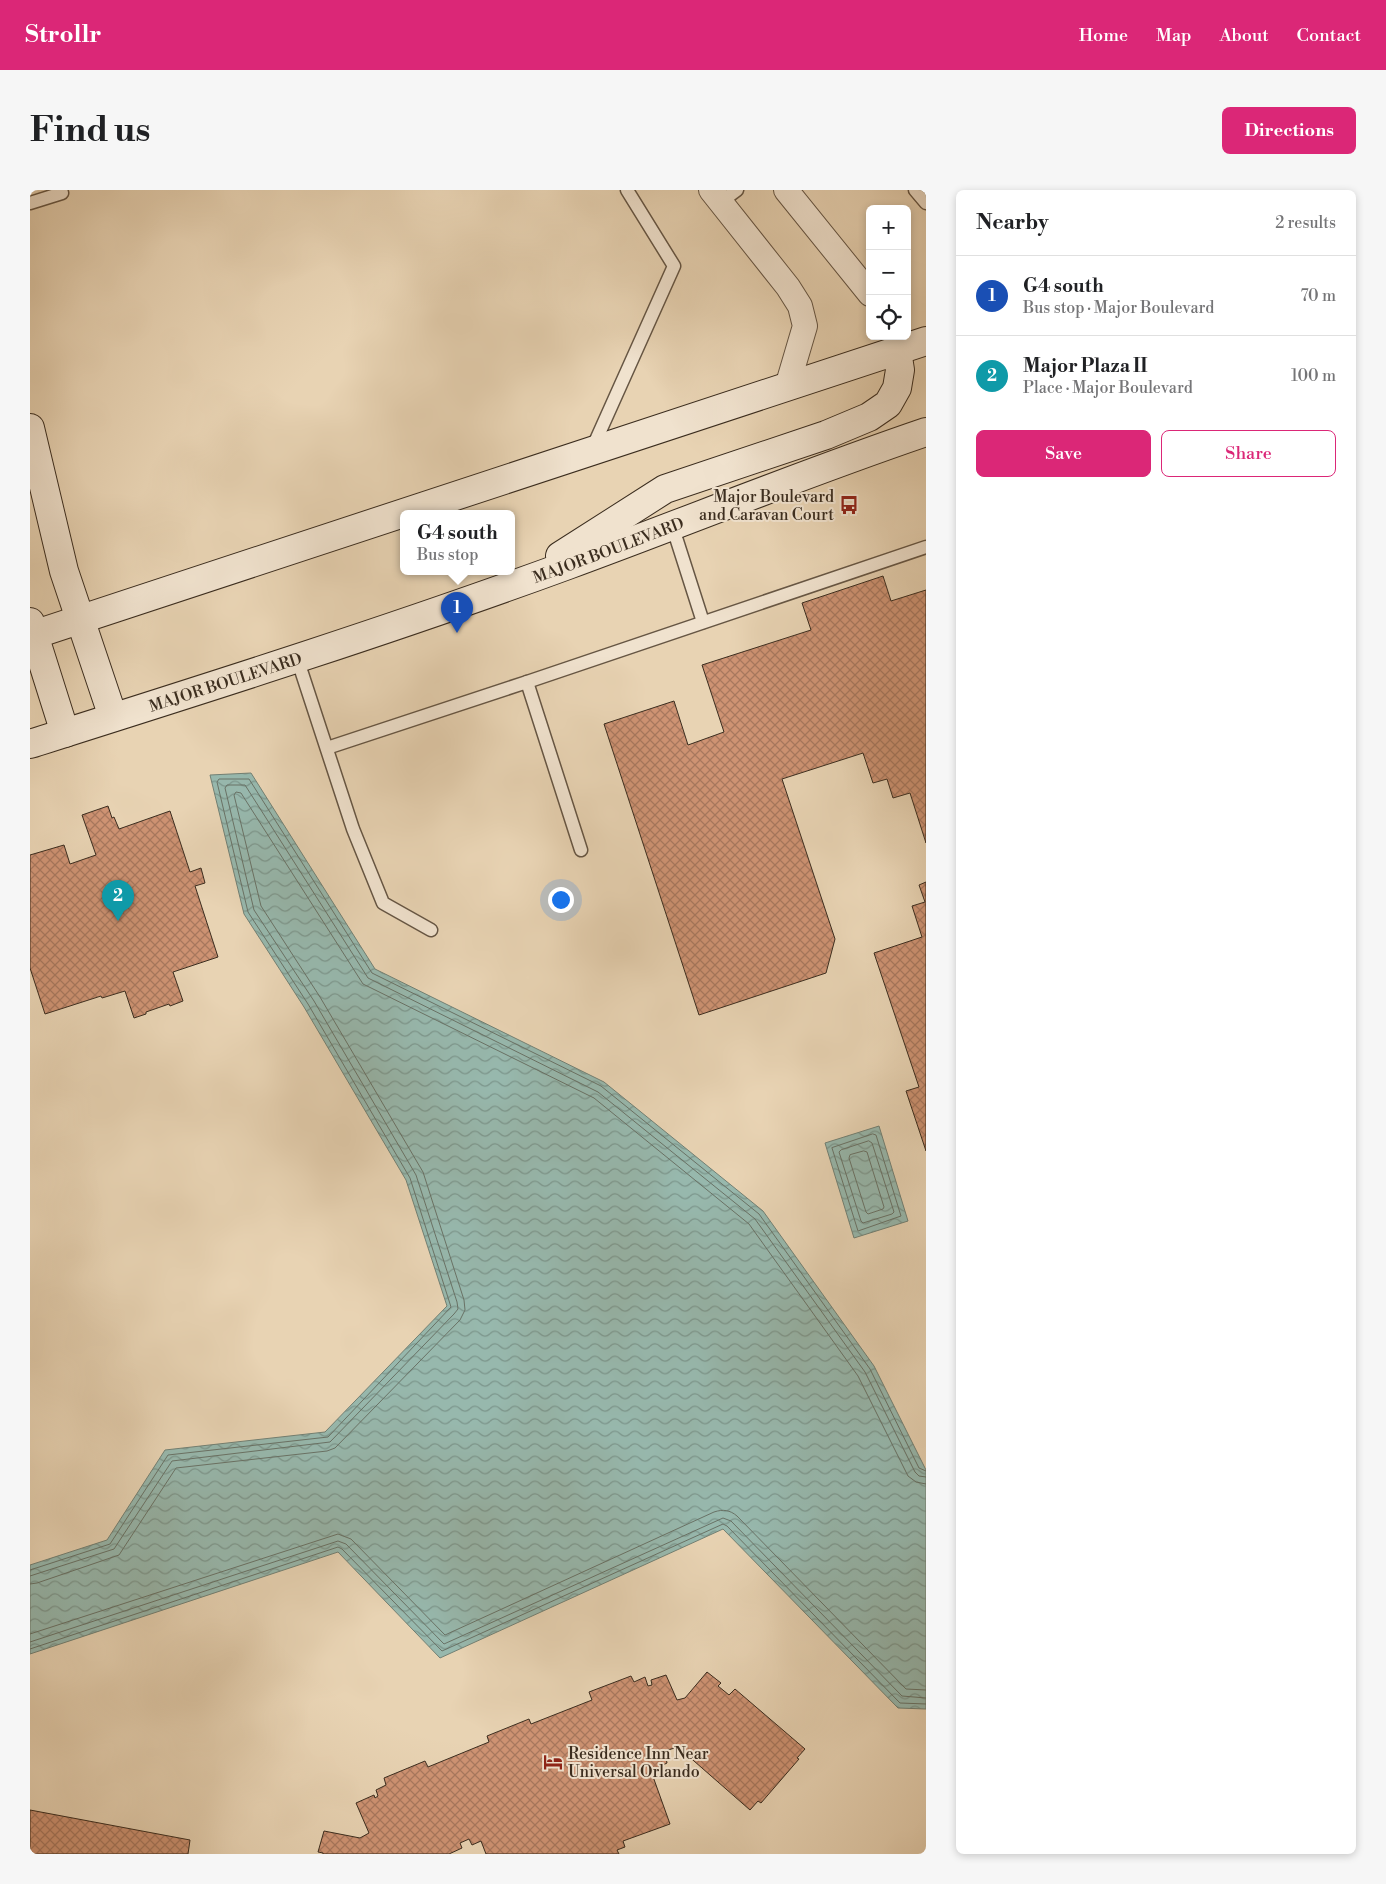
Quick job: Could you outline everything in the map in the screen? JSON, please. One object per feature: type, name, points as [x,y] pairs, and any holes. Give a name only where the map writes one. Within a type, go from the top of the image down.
[{"type":"street","points":[[786,190],[866,289]]},
{"type":"street","points":[[723,194],[800,306],[804,326],[787,387]]},
{"type":"street","points":[[413,510],[787,387],[894,343],[926,341]]},
{"type":"street","points":[[521,582],[665,489],[833,432],[869,417],[888,404],[897,388],[900,370],[894,343]]},
{"type":"street","points":[[30,428],[64,571],[113,717]]},
{"type":"street","name":"MAJOR BOULEVARD","points":[[30,744],[297,658],[521,582],[845,460],[926,432]]},
{"type":"street","points":[[65,733],[31,631],[80,620],[400,514]]},
{"type":"lane","points":[[30,204],[62,193],[61,190]]},
{"type":"lane","points":[[591,451],[674,266],[628,190]]},
{"type":"lane","points":[[916,190],[926,202]]},
{"type":"lane","points":[[672,525],[703,622]]},
{"type":"lane","points":[[327,748],[926,547]]},
{"type":"lane","points":[[297,658],[353,829],[383,903],[431,930]]},
{"type":"lane","points":[[527,682],[581,850]]},
{"type":"water","points":[[251,773],[375,969],[604,1082],[763,1211],[874,1366],[926,1470],[926,1709],[898,1708],[723,1529],[440,1658],[338,1552],[30,1654],[30,1565],[107,1540],[165,1450],[325,1432],[447,1306],[406,1180],[304,1007],[244,914],[210,775]]},
{"type":"water","points":[[879,1126],[908,1221],[854,1238],[825,1143]]},
{"type":"building","points":[[883,576],[891,601],[926,590],[926,843],[910,793],[893,798],[887,779],[873,783],[863,753],[782,779],[835,939],[826,973],[699,1015],[604,724],[674,701],[688,745],[724,732],[702,665],[811,630],[802,603]]},
{"type":"building","points":[[108,806],[112,818],[114,817],[119,829],[170,811],[190,872],[201,868],[205,883],[195,886],[218,957],[173,972],[183,1001],[170,1006],[169,1004],[134,1018],[125,991],[102,998],[101,996],[45,1014],[30,968],[30,855],[64,845],[70,864],[96,855],[82,815]]},
{"type":"building","points":[[926,882],[926,1151],[906,1091],[919,1087],[874,953],[922,937],[912,906],[925,902],[919,885]]},
{"type":"building","name":"Residence Inn Near Universal Orlando","points":[[707,1672],[721,1683],[718,1686],[729,1695],[735,1689],[805,1749],[797,1758],[799,1759],[761,1803],[758,1801],[750,1810],[678,1747],[668,1750],[667,1763],[651,1771],[670,1824],[623,1841],[625,1847],[617,1850],[619,1854],[486,1854],[481,1841],[472,1845],[469,1839],[460,1843],[462,1848],[449,1854],[323,1854],[318,1852],[324,1831],[360,1838],[369,1833],[356,1803],[374,1795],[375,1798],[378,1796],[376,1790],[386,1785],[384,1778],[425,1761],[428,1767],[489,1742],[487,1736],[529,1719],[531,1724],[592,1700],[589,1692],[631,1676],[634,1682],[645,1677],[648,1686],[652,1685],[651,1680],[666,1675],[677,1700],[685,1698]]},
{"type":"building","points":[[30,1810],[190,1840],[188,1854],[30,1854]]},
{"type":"place","name":"Major Boulevard and Caravan Court","points":[[849,505]]},
{"type":"place","name":"G4 south","points":[[457,633]]},
{"type":"place","name":"Major Plaza II","points":[[118,921]]},
{"type":"place","name":"Residence Inn Near Universal Orlando","points":[[553,1762]]}]
